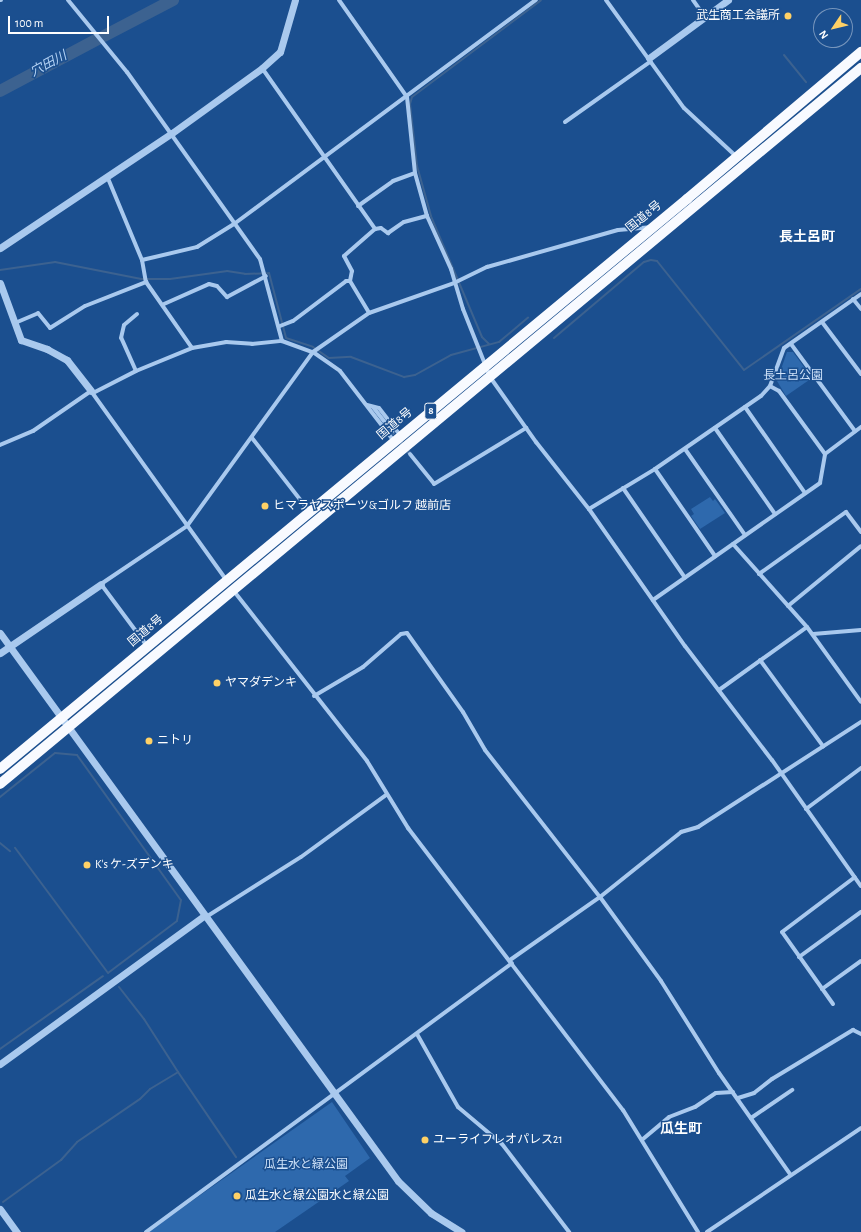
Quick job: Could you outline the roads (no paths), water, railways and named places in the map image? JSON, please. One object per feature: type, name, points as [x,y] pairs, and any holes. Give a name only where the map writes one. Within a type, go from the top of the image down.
[{"type":"highway","name":"国道8号","points":[[0,769],[226,580],[310,512],[396,436],[484,366],[737,157],[861,52]]},
{"type":"highway","name":"国道8号","points":[[0,784],[69,729],[861,68]]},
{"type":"street","points":[[68,0],[84,22],[103,41],[172,133],[234,224],[260,259],[280,326],[282,341]]},
{"type":"street","points":[[0,248],[172,133],[262,68],[280,52],[295,0]]},
{"type":"street","points":[[339,0],[407,97],[414,172],[427,216],[451,269],[454,283],[484,366],[490,377],[526,428],[589,509],[653,600],[861,886]]},
{"type":"street","points":[[142,260],[197,247],[234,224],[325,158],[536,0]]},
{"type":"street","points":[[606,0],[684,108],[737,157]]},
{"type":"street","points":[[693,0],[705,17]]},
{"type":"street","points":[[566,122],[728,0]]},
{"type":"street","points":[[262,68],[375,229]]},
{"type":"street","points":[[358,206],[393,181],[414,172]]},
{"type":"street","points":[[107,176],[142,260],[146,282],[164,304],[192,348]]},
{"type":"street","points":[[369,313],[350,281],[352,271],[344,256],[375,229],[381,228],[388,234],[404,222],[427,216]]},
{"type":"street","points":[[0,653],[187,526],[313,352],[369,313],[454,283],[487,267],[600,235],[653,226]]},
{"type":"street","points":[[164,304],[209,284],[216,286],[227,298],[266,276]]},
{"type":"street","points":[[280,326],[293,321],[346,281],[350,281]]},
{"type":"street","points":[[15,323],[38,313],[50,328],[84,306],[146,282]]},
{"type":"street","points":[[0,283],[21,340],[46,349],[67,360],[92,392],[233,591],[374,771],[386,795],[408,828],[511,962],[643,1139],[698,1232]]},
{"type":"street","points":[[589,509],[655,469],[745,407],[770,386],[784,348],[861,294]]},
{"type":"street","points":[[853,299],[861,309]]},
{"type":"street","points":[[136,371],[121,338],[124,325],[137,314]]},
{"type":"street","points":[[822,322],[861,374]]},
{"type":"street","points":[[0,445],[33,431],[92,392],[136,371],[192,348],[226,342],[252,344],[282,341],[313,352],[340,371],[367,405],[396,436]]},
{"type":"street","points":[[790,344],[856,431]]},
{"type":"street","points":[[770,386],[779,391],[825,454]]},
{"type":"street","points":[[367,405],[379,408],[396,436]]},
{"type":"street","points":[[373,407],[396,436]]},
{"type":"street","points":[[745,407],[805,493]]},
{"type":"street","points":[[653,600],[820,483],[825,454],[861,427]]},
{"type":"street","points":[[410,454],[434,484],[526,428]]},
{"type":"street","points":[[715,428],[775,514]]},
{"type":"street","points":[[252,438],[310,512]]},
{"type":"street","points":[[685,448],[745,535]]},
{"type":"street","points":[[655,469],[715,556]]},
{"type":"street","points":[[623,488],[685,578]]},
{"type":"street","points":[[759,574],[846,512],[861,532]]},
{"type":"street","points":[[733,544],[813,634],[861,702]]},
{"type":"street","points":[[788,606],[861,546]]},
{"type":"street","points":[[101,584],[148,646]]},
{"type":"street","points":[[719,690],[807,627]]},
{"type":"street","points":[[813,634],[861,630]]},
{"type":"street","points":[[0,633],[409,1193],[431,1213],[462,1232]]},
{"type":"street","points":[[314,696],[363,667],[401,634],[407,633],[462,712],[485,750],[600,897],[662,981],[733,1092],[790,1174]]},
{"type":"street","points":[[760,660],[823,746]]},
{"type":"street","points":[[146,1232],[417,1034],[511,962],[600,897],[681,832],[698,827],[861,722]]},
{"type":"street","points":[[806,809],[861,768]]},
{"type":"street","points":[[0,1064],[206,916],[300,857],[386,795]]},
{"type":"street","points":[[833,1004],[782,932],[855,877]]},
{"type":"street","points":[[799,957],[861,912]]},
{"type":"street","points":[[822,989],[861,961]]},
{"type":"street","points":[[738,1098],[754,1093],[772,1079],[853,1030],[861,1034]]},
{"type":"street","points":[[417,1034],[458,1107],[502,1144],[569,1232]]},
{"type":"street","points":[[751,1118],[792,1090]]},
{"type":"street","points":[[643,1139],[669,1117],[695,1107],[716,1093],[733,1092]]},
{"type":"street","points":[[707,1232],[790,1174],[861,1128]]},
{"type":"street","points":[[0,1209],[17,1232]]},
{"type":"waterway","name":"穴田川","points":[[104,36],[173,0]]},
{"type":"waterway","points":[[489,344],[482,337],[431,216],[417,166],[410,104],[412,97],[541,0]]},
{"type":"waterway","name":"穴田川","points":[[0,91],[98,39]]},
{"type":"waterway","points":[[784,55],[806,82]]},
{"type":"waterway","points":[[554,338],[644,262],[651,260],[657,261],[744,370],[861,289]]},
{"type":"waterway","points":[[0,270],[55,262],[141,279],[170,279],[227,271],[245,274],[269,273],[286,338],[313,347],[329,358],[351,357],[404,377],[415,375],[451,355],[499,342],[528,318]]},
{"type":"waterway","points":[[0,797],[55,753],[77,755],[181,900],[177,921],[108,973],[15,848]]},
{"type":"waterway","points":[[0,843],[10,851]]},
{"type":"waterway","points":[[0,1049],[103,976]]},
{"type":"waterway","points":[[119,987],[144,1019],[178,1072]]},
{"type":"waterway","points":[[3,1202],[61,1160],[77,1142],[140,1099],[150,1089],[178,1072],[236,1157]]},
{"type":"tunnel","points":[[392,431],[410,454]]},
{"type":"place","name":"武生商工会議所","points":[[788,16]]},
{"type":"place","name":"ヒマラヤスポーツ&ゴルフ 越前店","points":[[265,506]]},
{"type":"place","name":"ヤマダデンキ","points":[[217,683]]},
{"type":"place","name":"ニトリ","points":[[149,741]]},
{"type":"place","name":"K's ケ-ズデンキ","points":[[87,865]]},
{"type":"place","name":"ユーライフレオパレス21","points":[[425,1140]]},
{"type":"place","name":"瓜生水と緑公園水と緑公園","points":[[237,1196]]},
{"type":"district","name":"長土呂町","points":[[807,237]]},
{"type":"district","name":"瓜生町","points":[[681,1129]]},
{"type":"park label","name":"長土呂公園","points":[[793,376]]},
{"type":"park label","name":"瓜生水と緑公園","points":[[306,1165]]}]
